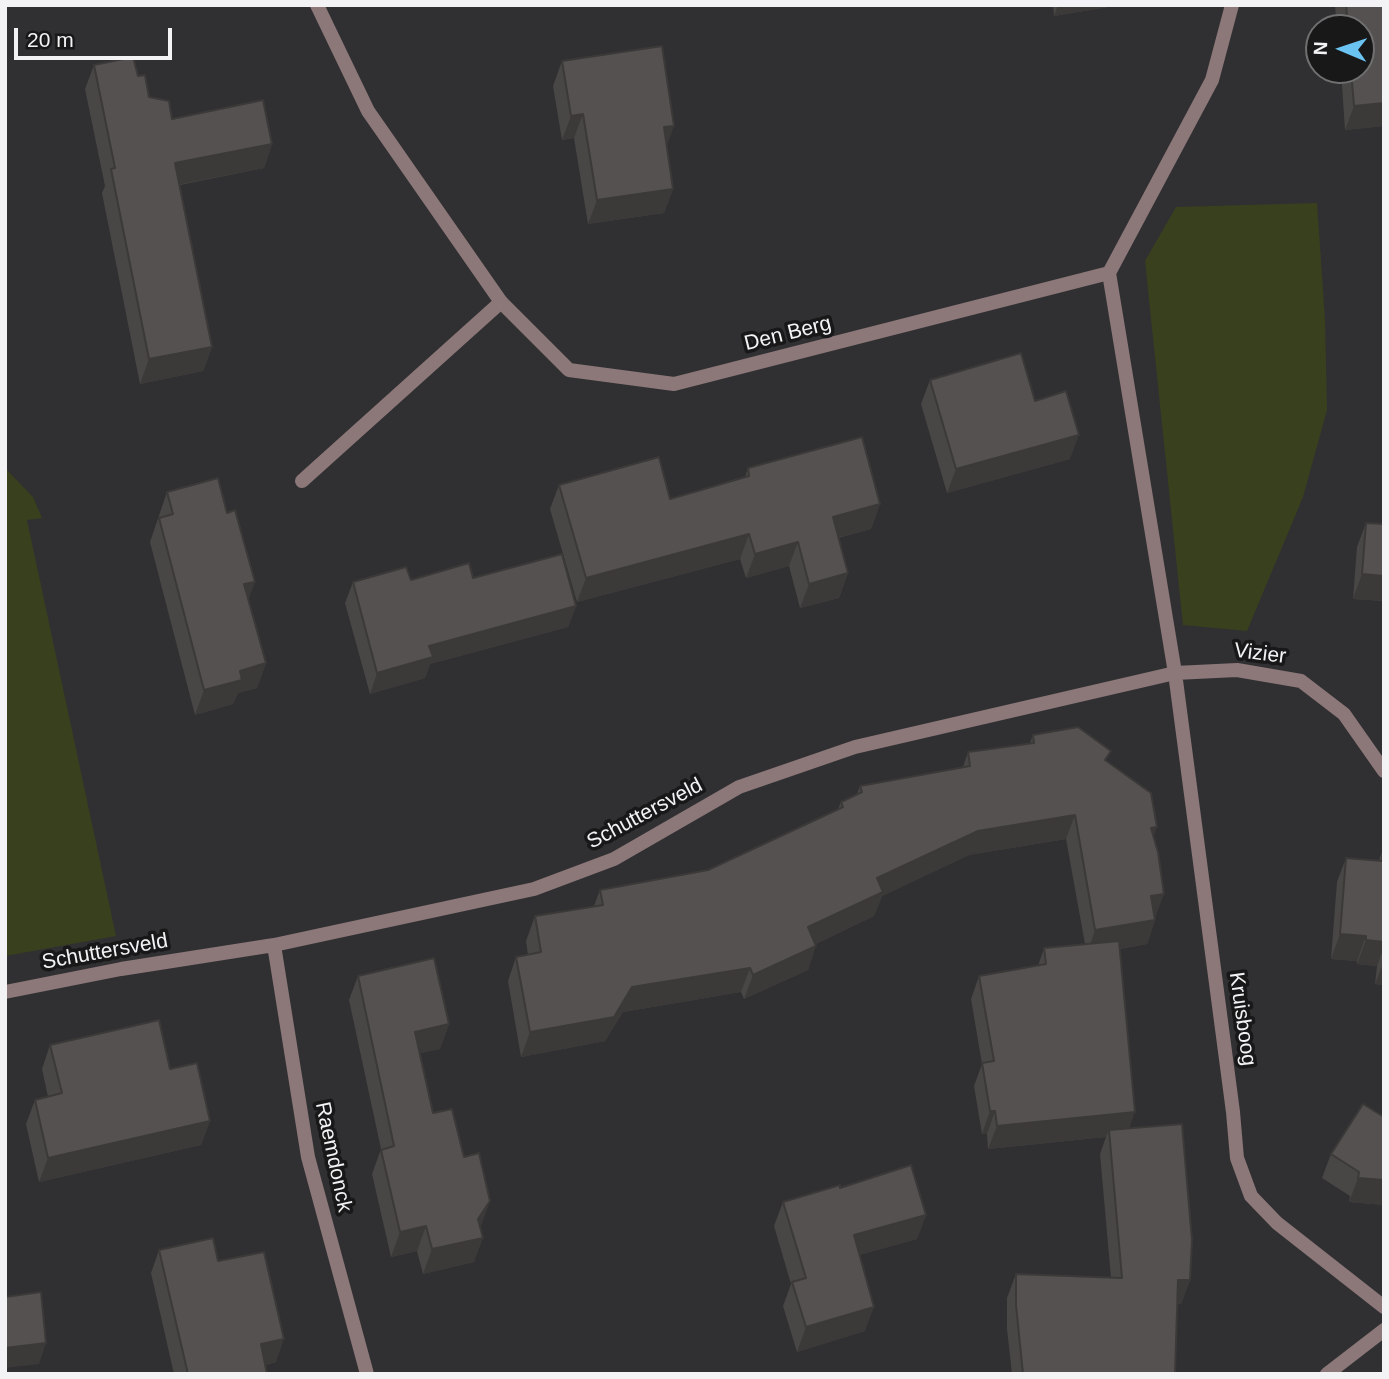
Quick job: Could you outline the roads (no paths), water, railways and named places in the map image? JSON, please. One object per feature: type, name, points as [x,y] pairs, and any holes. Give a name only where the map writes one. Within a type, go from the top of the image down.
[{"type":"street","name":"Den Berg","points":[[317,5],[368,111],[501,302],[569,370],[674,384],[1108,274]]},
{"type":"street","points":[[1175,673],[1108,274],[1212,80],[1232,5]]},
{"type":"street","points":[[302,481],[501,302]]},
{"type":"street","name":"Vizier","points":[[1175,673],[1237,670],[1301,681],[1344,714],[1384,771]]},
{"type":"street","name":"Schuttersveld","points":[[5,992],[274,945],[534,889],[614,859],[739,787],[855,747],[1175,673]]},
{"type":"street","name":"Kruisboog","points":[[1175,673],[1237,1157],[1251,1196],[1277,1223],[1384,1307]]},
{"type":"street","name":"Raemdonck","points":[[274,945],[308,1157],[367,1374]]},
{"type":"street","points":[[1327,1374],[1384,1330]]}]
